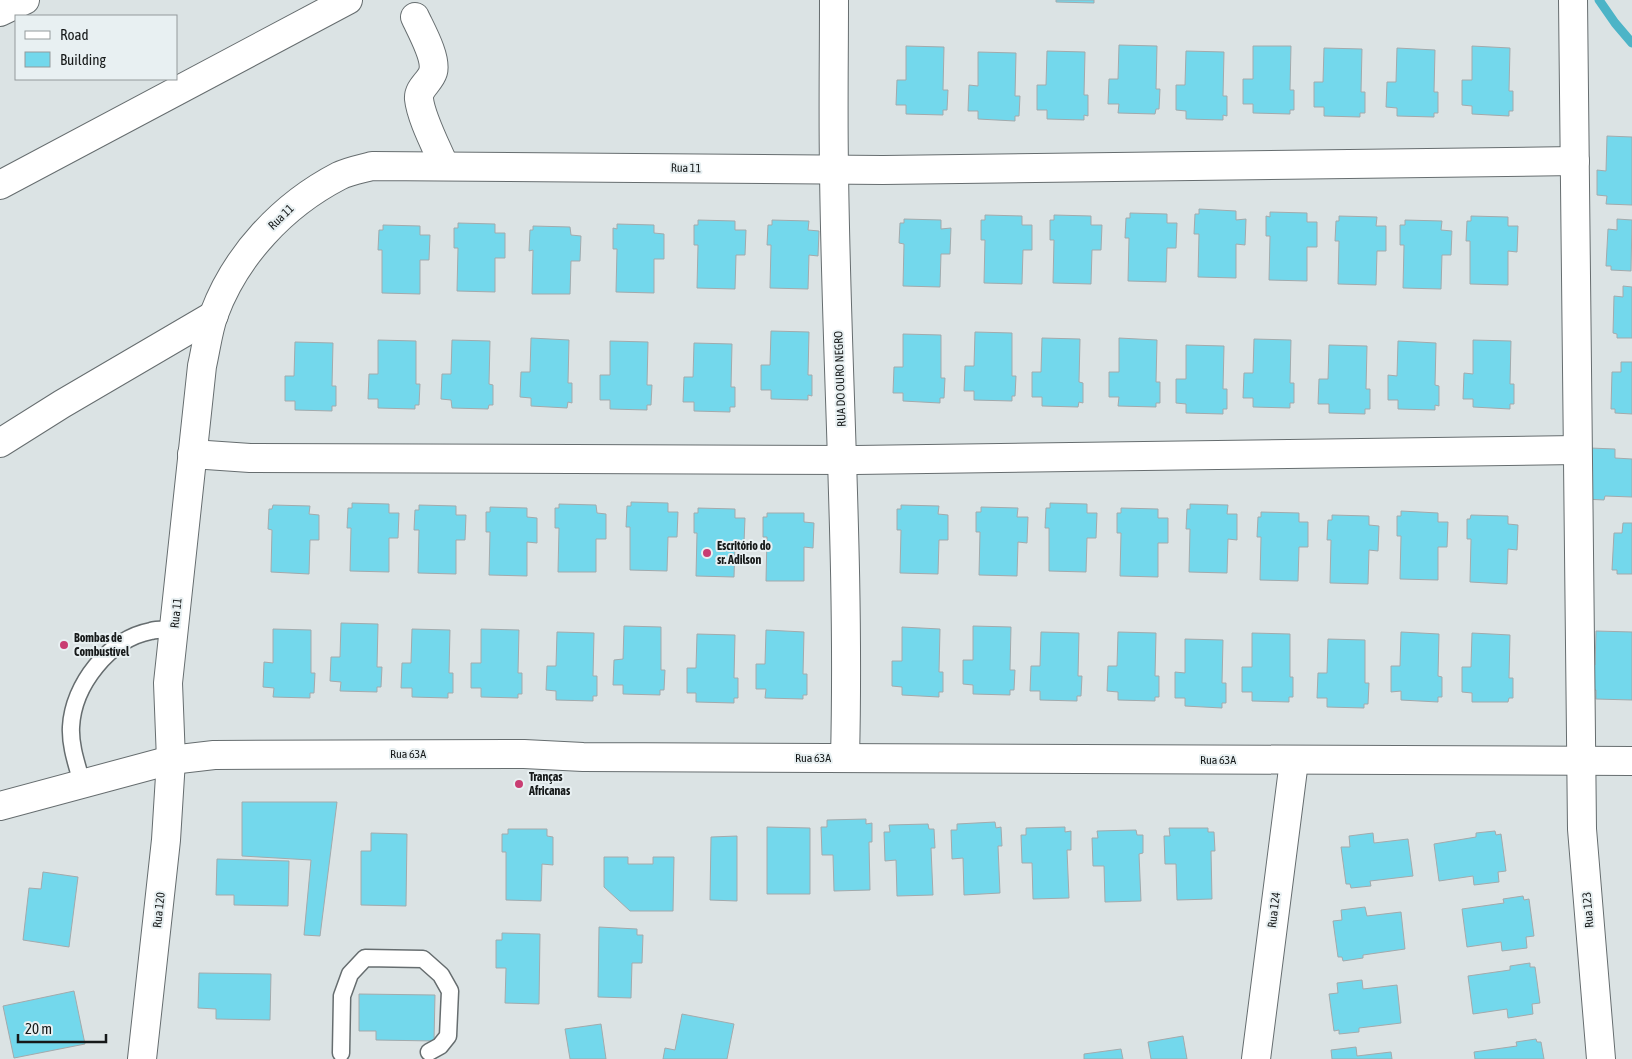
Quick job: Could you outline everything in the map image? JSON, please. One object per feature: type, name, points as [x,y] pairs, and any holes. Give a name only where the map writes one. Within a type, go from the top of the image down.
[{"type":"street","points":[[0,12],[25,0]]},
{"type":"street","points":[[0,185],[348,0]]},
{"type":"street","name":"RUA DO OURO NEGRO","points":[[834,0],[834,168],[842,460],[846,700],[845,758]]},
{"type":"street","name":"Rua 123","points":[[1573,0],[1580,761],[1582,829],[1601,1059]]},
{"type":"street","points":[[415,17],[433,59],[433,72],[422,88],[419,97],[420,103],[444,165]]},
{"type":"street","name":"Rua 11","points":[[171,760],[168,683],[202,366],[214,315],[232,275],[257,241],[296,203],[340,176],[372,166],[444,165],[883,170],[1575,161]]},
{"type":"street","points":[[0,443],[62,404],[214,315]]},
{"type":"street","points":[[192,454],[250,458],[842,460],[1578,450]]},
{"type":"street","name":"Rua 63A","points":[[0,806],[171,760],[214,755],[524,754],[583,757],[1632,761]]},
{"type":"street","name":"Rua 120","points":[[142,1059],[166,840],[171,760]]},
{"type":"street","name":"Rua 124","points":[[1256,1059],[1294,761]]},
{"type":"lane","points":[[82,783],[72,748],[71,726],[75,705],[82,686],[92,670],[105,656],[120,645],[134,637],[151,631],[174,629]]},
{"type":"lane","points":[[340,1053],[342,996],[350,974],[365,958],[423,959],[440,975],[450,991],[448,1036],[440,1046],[429,1052]]},
{"type":"building","points":[[1056,0],[1094,0],[1094,3],[1056,2]]},
{"type":"building","points":[[1119,45],[1157,46],[1156,89],[1160,89],[1159,109],[1156,109],[1155,114],[1118,113],[1119,104],[1108,104],[1109,79],[1118,79]]},
{"type":"building","points":[[906,46],[944,47],[943,90],[948,90],[947,110],[943,110],[943,115],[906,114],[906,105],[896,105],[897,80],[906,80]]},
{"type":"building","points":[[1253,46],[1291,46],[1290,90],[1294,90],[1294,110],[1290,110],[1290,114],[1253,113],[1253,104],[1243,104],[1243,79],[1253,79]]},
{"type":"building","points":[[1472,46],[1510,48],[1509,91],[1513,91],[1513,111],[1509,111],[1509,116],[1472,114],[1472,106],[1462,105],[1462,80],[1472,80]]},
{"type":"building","points":[[1324,48],[1362,49],[1361,92],[1365,92],[1365,113],[1360,113],[1360,117],[1324,116],[1324,107],[1314,107],[1314,82],[1323,82]]},
{"type":"building","points":[[1397,48],[1435,50],[1434,92],[1438,92],[1438,113],[1434,113],[1434,117],[1397,116],[1397,108],[1386,107],[1387,82],[1396,82]]},
{"type":"building","points":[[1047,51],[1085,52],[1084,95],[1088,95],[1088,116],[1084,115],[1084,120],[1047,119],[1047,110],[1037,110],[1037,85],[1046,85]]},
{"type":"building","points":[[1186,51],[1224,52],[1223,96],[1227,96],[1227,116],[1223,115],[1223,120],[1186,119],[1186,111],[1176,110],[1176,85],[1185,85]]},
{"type":"building","points":[[978,52],[1016,53],[1015,96],[1020,96],[1019,116],[1015,116],[1015,121],[978,119],[978,111],[968,111],[969,85],[978,86]]},
{"type":"building","points":[[1607,136],[1632,137],[1632,205],[1606,204],[1607,196],[1597,195],[1597,170],[1606,171]]},
{"type":"building","points":[[1199,209],[1236,211],[1236,220],[1246,219],[1245,245],[1236,244],[1236,278],[1198,277],[1199,234],[1194,234],[1195,214],[1199,214]]},
{"type":"building","points":[[1270,212],[1307,213],[1307,222],[1317,222],[1317,247],[1307,247],[1307,281],[1269,280],[1270,236],[1266,236],[1266,216],[1270,217]]},
{"type":"building","points":[[1130,213],[1167,214],[1167,223],[1177,223],[1176,248],[1167,248],[1166,282],[1128,281],[1129,238],[1125,238],[1126,218],[1130,218]]},
{"type":"building","points":[[985,215],[1022,216],[1022,225],[1032,225],[1032,250],[1023,250],[1022,284],[984,283],[985,240],[981,240],[981,220],[985,220]]},
{"type":"building","points":[[1054,215],[1091,216],[1091,225],[1102,225],[1101,250],[1092,250],[1091,284],[1053,283],[1054,240],[1050,240],[1050,220],[1054,220]]},
{"type":"building","points":[[1339,216],[1377,217],[1376,226],[1386,226],[1386,251],[1377,251],[1376,285],[1338,284],[1339,241],[1335,241],[1336,221],[1339,221]]},
{"type":"building","points":[[1471,216],[1508,217],[1508,226],[1518,226],[1517,252],[1508,251],[1508,285],[1470,284],[1470,241],[1466,241],[1467,221],[1471,221]]},
{"type":"building","points":[[904,219],[941,220],[941,229],[951,228],[950,254],[941,254],[940,287],[903,286],[904,244],[899,243],[900,223],[904,223]]},
{"type":"building","points":[[1617,219],[1632,220],[1631,271],[1611,270],[1611,266],[1606,266],[1608,229],[1617,230]]},
{"type":"building","points":[[698,220],[735,221],[735,230],[746,230],[745,255],[736,255],[735,289],[697,288],[698,245],[694,245],[694,225],[698,225]]},
{"type":"building","points":[[772,220],[809,221],[808,230],[819,231],[818,256],[809,255],[808,289],[770,288],[771,245],[767,245],[768,225],[772,225]]},
{"type":"building","points":[[1405,220],[1442,221],[1441,230],[1452,231],[1451,255],[1442,255],[1441,289],[1403,288],[1404,245],[1400,245],[1400,225],[1405,225]]},
{"type":"building","points":[[458,223],[495,224],[495,233],[505,233],[505,258],[495,258],[495,292],[457,291],[458,248],[454,248],[454,228],[458,228]]},
{"type":"building","points":[[617,224],[654,225],[654,233],[664,234],[664,259],[654,259],[654,293],[616,292],[617,249],[613,249],[613,228],[617,229]]},
{"type":"building","points":[[383,225],[420,226],[420,235],[430,235],[429,260],[420,260],[420,294],[382,293],[382,250],[378,250],[379,230],[383,230]]},
{"type":"building","points":[[533,226],[570,227],[571,235],[581,236],[580,261],[571,261],[570,294],[532,294],[533,250],[529,251],[530,230],[533,230]]},
{"type":"building","points":[[1623,286],[1632,287],[1632,338],[1617,338],[1617,334],[1613,333],[1614,296],[1623,297]]},
{"type":"building","points":[[771,331],[809,332],[808,375],[812,375],[812,396],[808,395],[808,400],[771,399],[771,390],[761,390],[761,365],[770,365]]},
{"type":"building","points":[[975,332],[1012,333],[1012,376],[1016,376],[1015,396],[1012,396],[1012,401],[974,400],[974,391],[964,391],[965,366],[974,366]]},
{"type":"building","points":[[903,334],[941,335],[941,378],[945,378],[944,398],[940,398],[940,403],[903,401],[903,393],[893,393],[894,367],[903,367]]},
{"type":"building","points":[[531,338],[569,340],[568,383],[572,383],[572,403],[568,402],[567,408],[531,406],[531,398],[520,397],[521,372],[530,372]]},
{"type":"building","points":[[1042,338],[1080,339],[1079,382],[1083,383],[1083,403],[1079,402],[1078,407],[1042,406],[1042,397],[1032,397],[1032,372],[1041,372]]},
{"type":"building","points":[[1119,338],[1157,340],[1156,382],[1160,382],[1160,403],[1156,403],[1156,407],[1118,406],[1119,397],[1109,397],[1109,372],[1119,372]]},
{"type":"building","points":[[1254,339],[1291,340],[1290,383],[1294,383],[1294,403],[1290,403],[1290,408],[1253,407],[1253,398],[1243,398],[1244,373],[1253,373]]},
{"type":"building","points":[[378,340],[416,341],[416,384],[420,384],[419,405],[415,405],[415,409],[378,408],[378,399],[368,399],[369,374],[378,374]]},
{"type":"building","points":[[452,340],[490,341],[489,384],[493,385],[493,405],[489,405],[488,409],[452,408],[451,400],[441,399],[442,374],[451,374]]},
{"type":"building","points":[[1473,340],[1511,341],[1510,384],[1514,384],[1514,404],[1510,404],[1510,409],[1473,407],[1473,399],[1463,399],[1464,373],[1473,374]]},
{"type":"building","points":[[610,341],[648,342],[647,385],[652,385],[651,405],[647,405],[647,410],[610,409],[610,400],[600,400],[600,375],[610,375]]},
{"type":"building","points":[[1398,341],[1436,343],[1435,385],[1439,386],[1439,406],[1435,405],[1435,410],[1398,409],[1398,400],[1388,400],[1388,375],[1397,376]]},
{"type":"building","points":[[295,342],[333,343],[332,386],[336,386],[336,406],[332,406],[332,411],[295,410],[295,401],[285,401],[285,376],[294,376]]},
{"type":"building","points":[[694,343],[732,344],[731,387],[735,387],[735,407],[730,407],[730,412],[694,411],[694,402],[683,402],[684,377],[693,377]]},
{"type":"building","points":[[1186,345],[1224,346],[1223,389],[1227,389],[1227,409],[1223,409],[1223,414],[1186,413],[1186,404],[1176,403],[1176,379],[1186,379]]},
{"type":"building","points":[[1329,345],[1367,346],[1366,389],[1370,389],[1370,409],[1365,409],[1365,414],[1329,413],[1329,404],[1318,404],[1319,379],[1328,379]]},
{"type":"building","points":[[1621,362],[1632,362],[1632,414],[1615,413],[1615,409],[1611,409],[1612,372],[1621,372]]},
{"type":"building","points":[[1590,448],[1615,449],[1615,458],[1632,459],[1632,497],[1605,496],[1604,500],[1584,499]]},
{"type":"building","points":[[631,502],[668,503],[668,512],[678,512],[677,537],[668,537],[667,571],[630,570],[630,527],[626,527],[627,506],[631,506]]},
{"type":"building","points":[[352,503],[389,504],[389,513],[399,513],[398,538],[389,538],[389,572],[350,571],[351,528],[347,528],[348,508],[352,508]]},
{"type":"building","points":[[1050,503],[1087,504],[1087,513],[1097,513],[1096,538],[1087,538],[1086,572],[1049,571],[1049,528],[1045,528],[1046,508],[1050,508]]},
{"type":"building","points":[[559,504],[596,505],[597,513],[606,514],[606,539],[596,539],[596,572],[558,572],[559,528],[555,528],[555,508],[559,508]]},
{"type":"building","points":[[1190,504],[1228,505],[1227,514],[1237,514],[1237,540],[1228,539],[1227,573],[1189,572],[1190,529],[1186,529],[1187,509],[1190,509]]},
{"type":"building","points":[[273,505],[310,506],[309,514],[319,515],[319,540],[310,540],[309,574],[271,572],[272,530],[268,529],[269,509],[272,509]]},
{"type":"building","points":[[419,505],[456,506],[456,515],[466,515],[465,540],[456,540],[456,574],[418,573],[419,530],[414,530],[415,510],[419,510]]},
{"type":"building","points":[[901,505],[939,506],[938,514],[948,515],[948,540],[939,540],[938,574],[900,573],[901,530],[897,530],[897,509],[901,509]]},
{"type":"building","points":[[490,507],[527,508],[527,517],[537,518],[537,543],[527,542],[527,576],[489,575],[490,532],[486,532],[486,512],[490,512]]},
{"type":"building","points":[[981,507],[1018,508],[1017,517],[1028,517],[1027,543],[1018,542],[1017,576],[979,575],[980,532],[976,532],[976,512],[981,512]]},
{"type":"building","points":[[698,508],[735,509],[735,518],[745,518],[744,543],[735,543],[734,577],[696,576],[697,533],[694,533],[694,513],[698,513]]},
{"type":"building","points":[[1121,508],[1158,509],[1158,518],[1168,518],[1168,543],[1158,543],[1158,577],[1120,576],[1121,533],[1117,533],[1117,513],[1121,513]]},
{"type":"building","points":[[1401,511],[1438,513],[1438,522],[1448,522],[1447,547],[1438,547],[1438,580],[1400,579],[1401,536],[1397,536],[1397,516],[1401,516]]},
{"type":"building","points":[[1261,512],[1299,513],[1299,522],[1308,522],[1308,547],[1299,547],[1298,581],[1260,580],[1261,537],[1257,537],[1258,517],[1261,517]]},
{"type":"building","points":[[767,513],[804,513],[804,522],[814,523],[813,548],[804,547],[804,581],[766,581],[767,537],[763,537],[763,517],[767,517]]},
{"type":"building","points":[[1332,515],[1369,516],[1369,525],[1379,526],[1378,551],[1369,550],[1368,584],[1330,583],[1331,540],[1327,540],[1328,520],[1332,520]]},
{"type":"building","points":[[1471,515],[1508,516],[1508,524],[1518,525],[1517,550],[1508,549],[1507,584],[1470,582],[1471,539],[1467,539],[1467,519],[1470,519]]},
{"type":"building","points":[[1623,523],[1632,523],[1632,574],[1617,574],[1617,570],[1612,570],[1614,533],[1622,533]]},
{"type":"building","points":[[341,623],[378,624],[377,667],[382,667],[381,687],[377,687],[377,692],[340,691],[341,682],[330,681],[331,657],[340,657]]},
{"type":"building","points":[[624,626],[661,627],[661,670],[665,670],[664,690],[660,690],[660,695],[623,694],[623,685],[613,685],[614,660],[623,659]]},
{"type":"building","points":[[973,626],[1011,627],[1010,670],[1015,670],[1014,690],[1010,690],[1010,695],[973,694],[973,685],[963,684],[963,660],[973,660]]},
{"type":"building","points":[[902,627],[940,629],[939,672],[943,672],[943,692],[939,692],[939,697],[902,695],[902,687],[892,686],[892,661],[902,661]]},
{"type":"building","points":[[273,629],[311,630],[311,673],[315,673],[314,693],[310,693],[310,698],[273,697],[274,688],[263,687],[264,662],[273,663]]},
{"type":"building","points":[[412,629],[450,630],[449,673],[453,673],[453,693],[448,693],[448,698],[412,697],[412,688],[401,688],[402,663],[411,663]]},
{"type":"building","points":[[481,629],[519,630],[518,673],[522,673],[522,694],[518,694],[518,698],[481,697],[481,688],[471,688],[471,663],[481,663]]},
{"type":"building","points":[[766,630],[804,632],[803,674],[807,674],[807,695],[803,695],[803,699],[765,698],[766,689],[756,689],[756,664],[765,664]]},
{"type":"building","points":[[1596,631],[1632,632],[1632,700],[1596,699],[1596,690],[1586,690],[1586,665],[1595,665]]},
{"type":"building","points":[[557,632],[594,633],[593,676],[597,676],[597,696],[593,696],[593,701],[556,700],[556,691],[546,690],[547,666],[556,666]]},
{"type":"building","points":[[1041,632],[1079,633],[1078,676],[1082,676],[1081,696],[1077,696],[1077,701],[1040,700],[1040,691],[1030,691],[1031,666],[1040,666]]},
{"type":"building","points":[[1118,632],[1156,633],[1155,676],[1159,676],[1159,697],[1155,697],[1155,701],[1118,700],[1118,692],[1107,691],[1108,666],[1117,666]]},
{"type":"building","points":[[1401,632],[1439,634],[1438,676],[1442,677],[1442,697],[1438,697],[1438,702],[1401,700],[1401,691],[1391,692],[1391,666],[1400,666]]},
{"type":"building","points":[[1252,633],[1290,634],[1290,677],[1293,677],[1293,697],[1289,697],[1289,702],[1252,701],[1252,692],[1242,692],[1242,667],[1252,667]]},
{"type":"building","points":[[1472,633],[1510,635],[1509,678],[1513,678],[1513,698],[1509,698],[1508,702],[1472,702],[1472,693],[1462,692],[1462,667],[1471,667]]},
{"type":"building","points":[[697,634],[735,635],[734,678],[738,678],[738,698],[734,698],[734,703],[696,702],[696,693],[687,693],[687,668],[696,668]]},
{"type":"building","points":[[1185,639],[1223,640],[1222,683],[1226,683],[1226,703],[1222,703],[1222,708],[1185,706],[1185,698],[1175,698],[1175,672],[1185,673]]},
{"type":"building","points":[[1328,639],[1365,640],[1365,683],[1369,683],[1368,704],[1364,704],[1364,708],[1327,707],[1327,698],[1317,698],[1318,673],[1327,673]]},
{"type":"building","points":[[242,802],[337,802],[320,936],[304,935],[311,860],[242,856]]},
{"type":"building","points":[[866,819],[866,824],[872,823],[872,842],[869,842],[870,890],[834,891],[833,855],[822,855],[821,827],[827,827],[827,820]]},
{"type":"building","points":[[995,822],[996,828],[1001,827],[1002,846],[998,846],[1000,893],[964,895],[963,858],[952,859],[951,830],[957,830],[957,824]]},
{"type":"building","points":[[928,824],[929,829],[934,829],[935,848],[931,848],[933,895],[897,896],[896,860],[885,861],[884,832],[890,832],[889,825]]},
{"type":"building","points":[[767,827],[810,828],[810,894],[767,894]]},
{"type":"building","points":[[1065,827],[1065,832],[1071,831],[1071,850],[1067,850],[1069,898],[1033,899],[1032,863],[1022,863],[1021,835],[1026,835],[1026,828]]},
{"type":"building","points":[[1169,828],[1208,828],[1208,832],[1214,832],[1215,851],[1211,851],[1212,899],[1177,900],[1176,864],[1165,864],[1164,836],[1170,836]]},
{"type":"building","points":[[508,829],[547,829],[547,836],[553,837],[553,865],[542,864],[541,901],[506,900],[506,852],[502,852],[502,834],[508,834]]},
{"type":"building","points":[[1136,830],[1137,835],[1143,835],[1143,853],[1139,854],[1141,901],[1105,902],[1104,866],[1093,866],[1092,838],[1098,838],[1097,831]]},
{"type":"building","points":[[1495,831],[1496,835],[1501,834],[1506,871],[1498,872],[1499,882],[1474,885],[1473,876],[1439,881],[1434,844],[1476,837],[1476,833]]},
{"type":"building","points":[[371,833],[407,834],[406,906],[361,905],[361,851],[371,851]]},
{"type":"building","points":[[1373,833],[1374,843],[1408,839],[1413,876],[1370,881],[1371,886],[1351,888],[1350,884],[1346,884],[1341,847],[1350,847],[1349,836]]},
{"type":"building","points":[[737,836],[737,901],[710,900],[711,837]]},
{"type":"building","points":[[604,857],[628,857],[628,864],[653,864],[653,857],[674,857],[673,911],[630,911],[604,887]]},
{"type":"building","points":[[217,859],[289,861],[288,906],[234,905],[234,895],[216,895]]},
{"type":"building","points":[[43,872],[78,877],[69,947],[23,940],[29,888],[41,889]]},
{"type":"building","points":[[1523,896],[1524,900],[1529,899],[1534,936],[1526,937],[1527,948],[1502,951],[1501,942],[1467,947],[1462,909],[1504,903],[1503,899]]},
{"type":"building","points":[[1365,907],[1367,916],[1401,912],[1405,949],[1363,955],[1363,958],[1343,961],[1342,957],[1338,957],[1333,921],[1342,920],[1341,910]]},
{"type":"building","points":[[599,927],[637,929],[637,935],[643,935],[642,963],[632,963],[631,998],[598,997]]},
{"type":"building","points":[[502,933],[540,934],[539,1004],[505,1003],[506,968],[496,968],[496,940],[502,940]]},
{"type":"building","points":[[1530,963],[1530,967],[1535,967],[1540,1003],[1532,1004],[1533,1014],[1508,1018],[1507,1009],[1473,1014],[1468,976],[1510,970],[1510,966]]},
{"type":"building","points":[[199,973],[271,974],[270,1020],[216,1019],[216,1009],[198,1008]]},
{"type":"building","points":[[1362,980],[1363,989],[1397,985],[1401,1023],[1359,1028],[1359,1032],[1339,1034],[1339,1030],[1334,1031],[1329,994],[1338,993],[1337,983]]},
{"type":"building","points":[[74,991],[85,1044],[14,1058],[3,1006]]},
{"type":"building","points":[[359,994],[435,995],[434,1041],[376,1040],[376,1031],[359,1031]]},
{"type":"building","points":[[682,1014],[734,1024],[727,1059],[663,1059],[665,1048],[675,1050]]},
{"type":"building","points":[[601,1024],[606,1059],[570,1059],[565,1029]]},
{"type":"building","points":[[1183,1036],[1187,1059],[1151,1059],[1148,1042]]},
{"type":"building","points":[[1536,1039],[1537,1042],[1541,1042],[1544,1059],[1475,1059],[1474,1052],[1517,1046],[1516,1042]]},
{"type":"building","points":[[1356,1047],[1357,1056],[1391,1052],[1392,1059],[1332,1059],[1331,1050]]},
{"type":"building","points":[[1121,1049],[1123,1059],[1084,1059],[1084,1054]]},
{"type":"waterway","points":[[1599,0],[1632,43]]},
{"type":"place","name":"Escritório do sr. Adilson","points":[[707,553]]},
{"type":"place","name":"Bombas de Combustível","points":[[64,645]]},
{"type":"place","name":"Tranças Africanas","points":[[519,784]]}]
